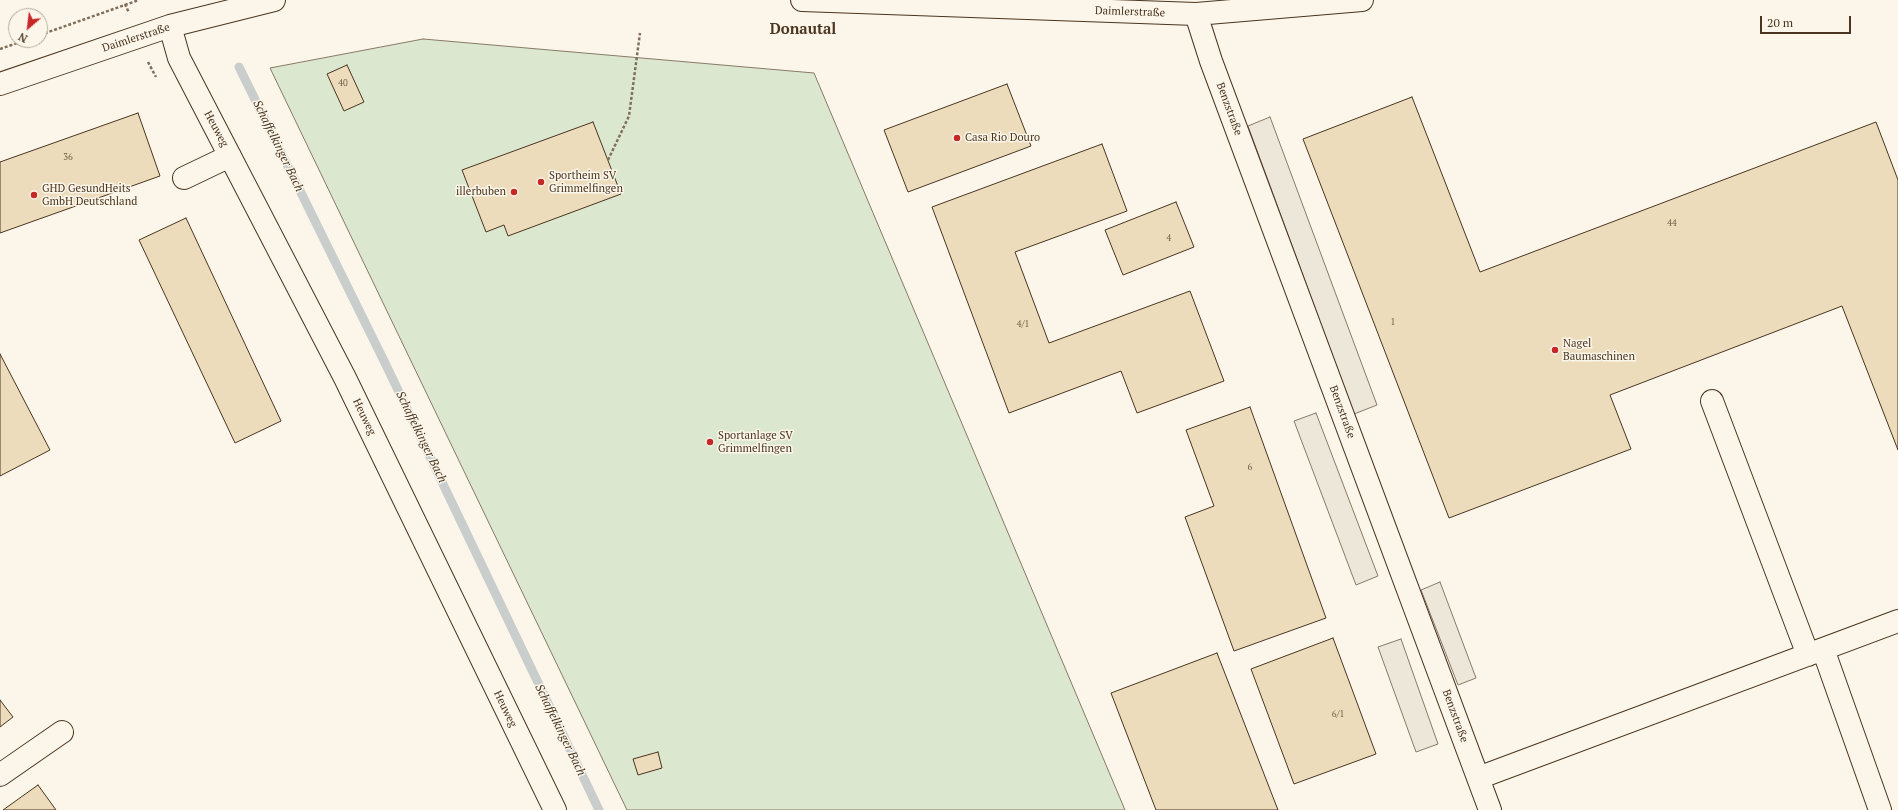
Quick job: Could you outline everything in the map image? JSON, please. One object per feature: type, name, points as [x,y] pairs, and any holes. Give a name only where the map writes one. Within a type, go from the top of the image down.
[{"type":"street","name":"Daimlerstraße","points":[[0,84],[170,26],[274,0]]},
{"type":"street","name":"Daimlerstraße","points":[[802,0],[1196,14],[1362,0]]},
{"type":"street","name":"Benzstraße","points":[[1196,14],[1211,61],[1490,810]]},
{"type":"street","name":"Heuweg","points":[[170,26],[179,58],[345,378],[555,810]]},
{"type":"street","points":[[184,178],[230,156]]},
{"type":"street","points":[[1712,402],[1880,810]]},
{"type":"street","points":[[1478,778],[1898,621]]},
{"type":"street","points":[[0,775],[62,732]]},
{"type":"path","points":[[48,32],[139,0]]},
{"type":"path","points":[[608,160],[629,116],[640,33]]},
{"type":"green space","name":"Sportanlage SV Grimmelfingen","points":[[423,39],[814,73],[1125,810],[627,810],[270,68]]},
{"type":"shaded area","points":[[1270,117],[1377,405],[1354,414],[1248,126]]},
{"type":"shaded area","points":[[1316,413],[1378,576],[1356,585],[1294,421]]},
{"type":"shaded area","points":[[1440,582],[1476,678],[1458,685],[1421,590]]},
{"type":"shaded area","points":[[1401,639],[1438,744],[1416,752],[1378,647]]},
{"type":"building","points":[[347,65],[364,102],[344,111],[327,74]]},
{"type":"building","name":"Casa Rio Douro","points":[[1007,84],[1031,146],[908,192],[884,130]]},
{"type":"building","name":"Nagel Baumaschinen","points":[[1412,97],[1480,272],[1876,122],[1898,180],[1898,450],[1842,306],[1610,395],[1631,449],[1449,518],[1303,139]]},
{"type":"building","points":[[138,113],[160,176],[0,233],[0,162]]},
{"type":"building","name":"Sportheim SV Grimmelfingen","points":[[593,122],[621,194],[508,236],[504,225],[486,232],[462,170]]},
{"type":"building","points":[[1102,144],[1127,211],[1015,252],[1049,343],[1190,291],[1224,381],[1137,413],[1121,371],[1009,413],[932,207]]},
{"type":"building","points":[[1176,202],[1194,247],[1123,275],[1105,230]]},
{"type":"building","points":[[186,218],[281,421],[235,443],[139,240]]},
{"type":"building","points":[[0,354],[50,450],[0,476]]},
{"type":"building","points":[[1250,407],[1326,618],[1234,651],[1185,517],[1214,506],[1186,430]]},
{"type":"building","points":[[1333,638],[1376,754],[1294,784],[1251,669]]},
{"type":"building","points":[[1217,653],[1278,810],[1156,810],[1111,693]]},
{"type":"building","points":[[0,700],[13,717],[0,727]]},
{"type":"building","points":[[658,752],[662,768],[638,775],[633,759]]},
{"type":"building","points":[[38,785],[56,810],[3,810]]},
{"type":"waterway","name":"Schaffelkinger Bach","points":[[239,67],[386,365],[599,810]]},
{"type":"place","name":"Casa Rio Douro","points":[[957,138]]},
{"type":"place","name":"Sportheim SV Grimmelfingen","points":[[541,182]]},
{"type":"place","name":"illerbuben","points":[[514,192]]},
{"type":"place","name":"GHD GesundHeits GmbH Deutschland","points":[[34,195]]},
{"type":"place","name":"Nagel Baumaschinen","points":[[1555,350]]},
{"type":"place","name":"Sportanlage SV Grimmelfingen","points":[[710,442]]},
{"type":"district","name":"Donautal","points":[[803,30]]}]
